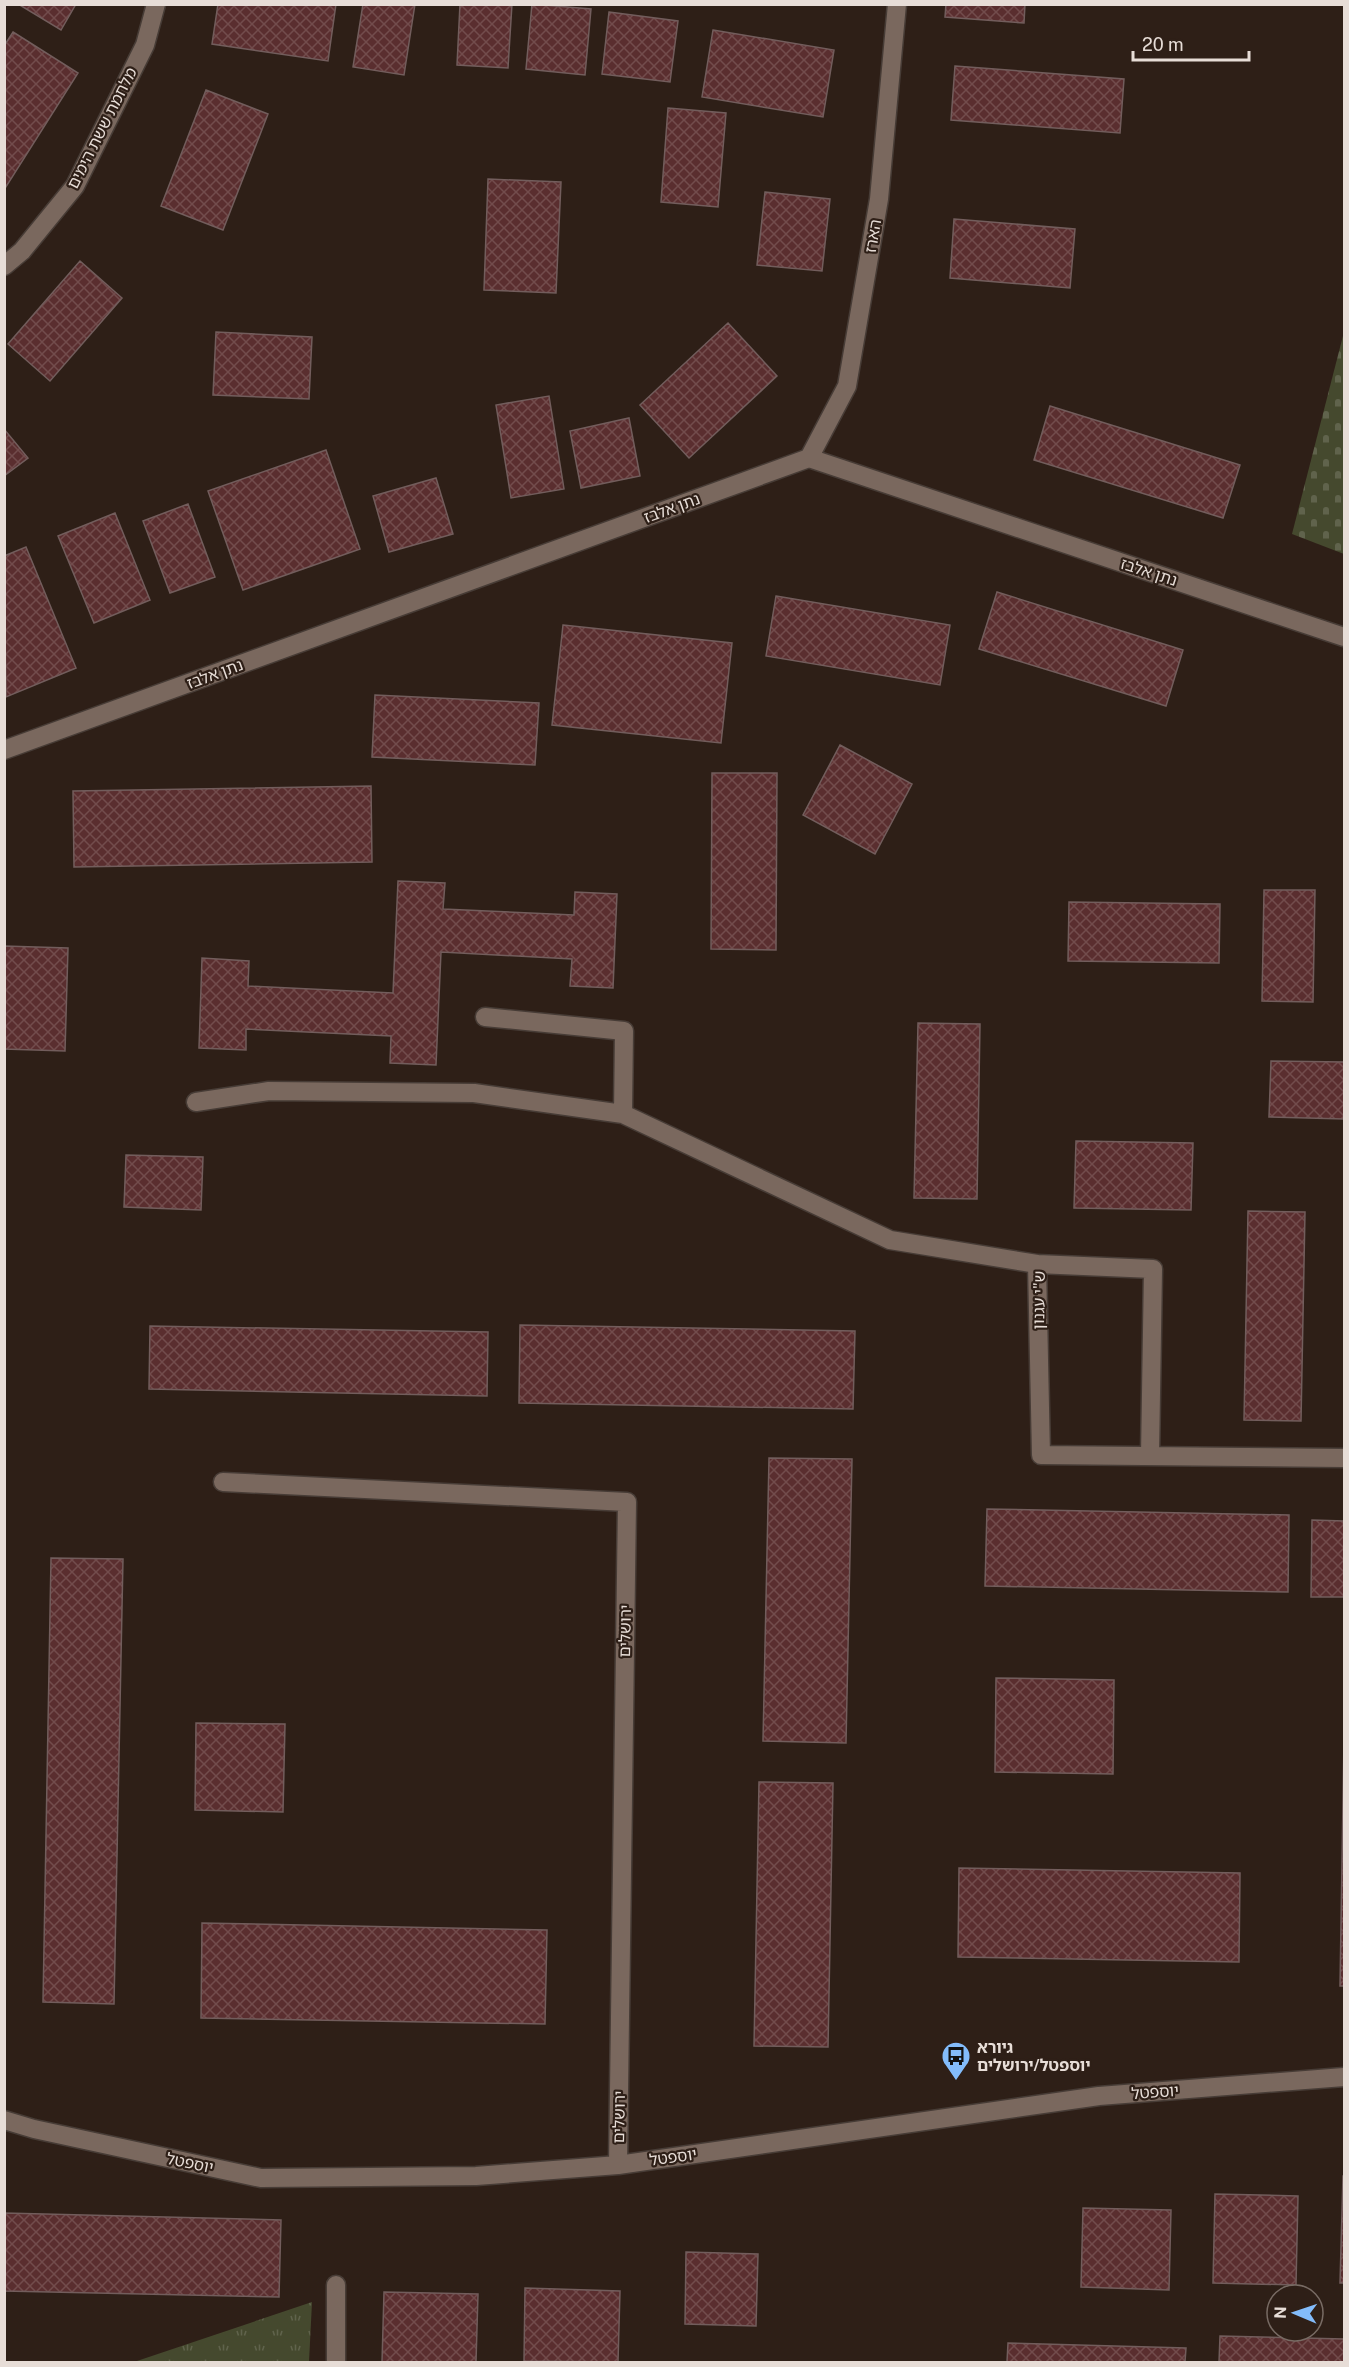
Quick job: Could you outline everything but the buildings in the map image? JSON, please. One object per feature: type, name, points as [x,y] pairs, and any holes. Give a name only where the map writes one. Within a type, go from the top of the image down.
[{"type":"street","name":"מלחמת ששת הימים","points":[[4,266],[22,251],[75,186],[145,45],[156,4]]},
{"type":"street","name":"הארז","points":[[809,458],[847,386],[879,199],[897,4]]},
{"type":"street","name":"נתן אלבז","points":[[4,750],[809,458],[1344,637]]},
{"type":"street","points":[[485,1017],[624,1031],[623,1114]]},
{"type":"street","points":[[196,1102],[269,1091],[474,1093],[623,1114],[890,1240],[1037,1264]]},
{"type":"street","name":"ש\"י עגנון","points":[[1150,1456],[1153,1269],[1037,1264],[1041,1455],[1344,1458]]},
{"type":"street","name":"ירושלים","points":[[223,1482],[627,1502],[618,2165]]},
{"type":"street","name":"יוספטל","points":[[4,2120],[34,2129],[261,2178],[476,2176],[618,2165],[1099,2096],[1344,2077]]},
{"type":"street","points":[[336,2285],[336,2362]]},
{"type":"green space","points":[[1344,332],[1344,554],[1292,534]]},
{"type":"green space","points":[[312,2302],[309,2362],[134,2362]]},
{"type":"place","name":"גיורא יוספטל/ירושלים","points":[[956,2082]]}]
